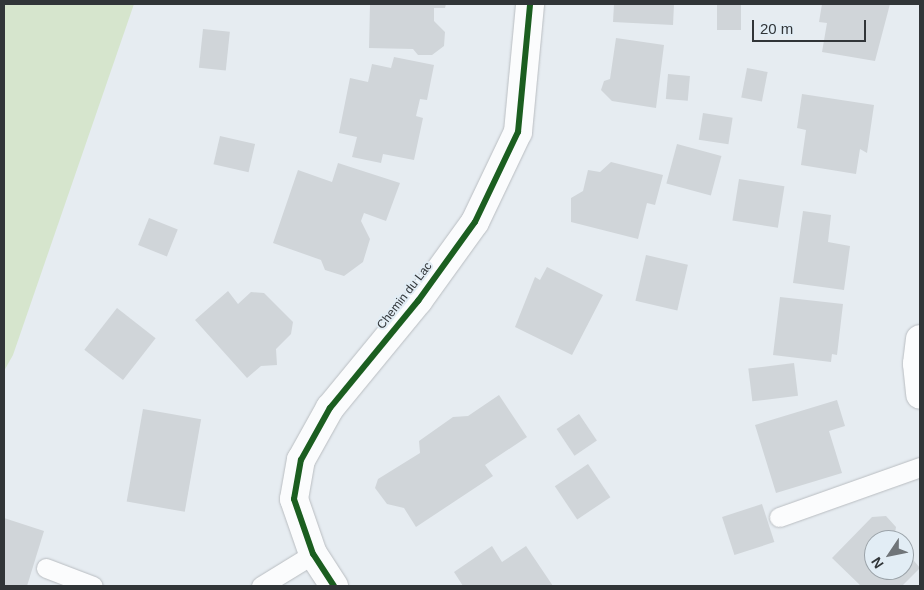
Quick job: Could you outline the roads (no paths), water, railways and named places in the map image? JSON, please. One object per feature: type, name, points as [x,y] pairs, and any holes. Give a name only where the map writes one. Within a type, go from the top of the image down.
[{"type":"street","name":"Chemin du Lac","points":[[334,586],[313,554],[294,499],[301,460],[330,408],[418,301],[475,222],[518,132],[530,4]]},
{"type":"street","points":[[920,338],[917,364],[920,395]]},
{"type":"lane","points":[[778,516],[920,467]]},
{"type":"lane","points":[[261,586],[313,554]]},
{"type":"lane","points":[[46,568],[92,586]]}]
